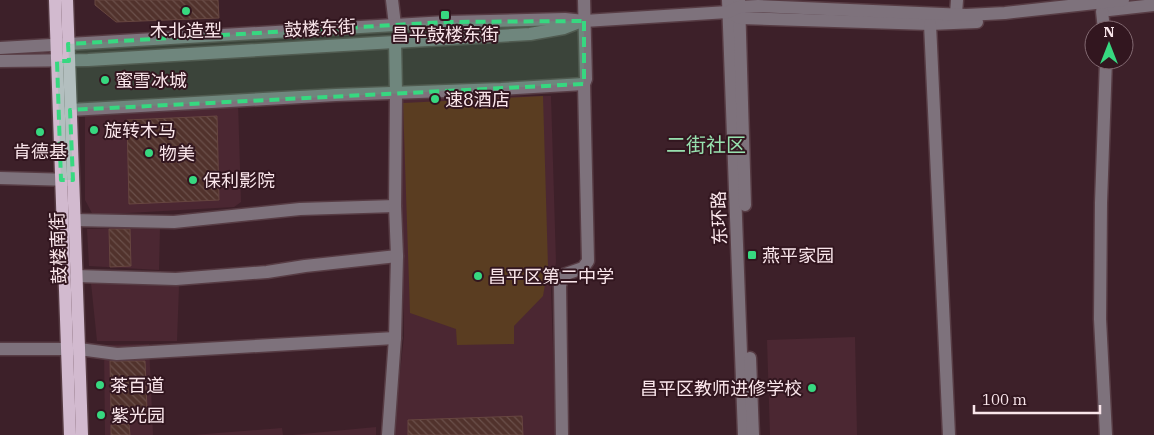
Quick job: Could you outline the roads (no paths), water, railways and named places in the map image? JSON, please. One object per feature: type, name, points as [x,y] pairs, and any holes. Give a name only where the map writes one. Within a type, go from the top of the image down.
[{"type":"main road","points":[[55,0],[63,61]]},
{"type":"main road","points":[[62,44],[67,0]]},
{"type":"main road","name":"鼓楼南街","points":[[63,61],[70,110],[67,180],[74,220],[76,276],[70,435]]},
{"type":"main road","name":"鼓楼南街","points":[[63,61],[73,349],[82,435]]},
{"type":"street","points":[[392,0],[395,25]]},
{"type":"street","points":[[562,435],[560,286],[563,275],[583,268],[588,261],[584,0]]},
{"type":"street","points":[[956,14],[957,0]]},
{"type":"street","points":[[735,7],[930,24],[1021,19],[1102,10],[1122,2]]},
{"type":"street","points":[[735,7],[844,5],[956,14],[1005,13],[1122,2],[1154,6]]},
{"type":"street","name":"鼓楼东街","points":[[0,48],[395,25],[528,20],[584,21],[735,7]]},
{"type":"street","name":"东环路","points":[[735,7],[744,435]]},
{"type":"street","name":"东环路","points":[[735,7],[753,435]]},
{"type":"street","points":[[1102,10],[1103,20]]},
{"type":"street","name":"鼓楼东街","points":[[0,61],[63,61],[530,34],[564,28],[584,21]]},
{"type":"street","points":[[930,24],[949,435]]},
{"type":"street","points":[[388,435],[395,338],[397,256],[395,206],[395,41]]},
{"type":"street","points":[[1106,70],[1101,203],[1100,319],[1106,435]]},
{"type":"street","points":[[70,110],[520,86],[544,88],[584,84]]},
{"type":"street","points":[[0,178],[67,180]]},
{"type":"street","points":[[74,220],[174,222],[300,208],[395,206]]},
{"type":"street","points":[[76,276],[176,279],[267,272],[397,256]]},
{"type":"street","points":[[0,349],[73,349],[117,354],[395,338]]},
{"type":"place","name":"木北造型","points":[[186,11]]},
{"type":"place","name":"昌平鼓楼东街","points":[[445,15]]},
{"type":"place","name":"蜜雪冰城","points":[[105,80]]},
{"type":"place","name":"速8酒店","points":[[435,99]]},
{"type":"place","name":"旋转木马","points":[[94,130]]},
{"type":"place","name":"肯德基","points":[[40,132]]},
{"type":"place","name":"物美","points":[[149,153]]},
{"type":"place","name":"保利影院","points":[[193,180]]},
{"type":"place","name":"燕平家园","points":[[752,255]]},
{"type":"place","name":"昌平区第二中学","points":[[478,276]]},
{"type":"place","name":"茶百道","points":[[100,385]]},
{"type":"place","name":"昌平区教师进修学校","points":[[812,388]]},
{"type":"place","name":"紫光园","points":[[101,415]]},
{"type":"district","name":"二街社区","points":[[706,144]]}]
